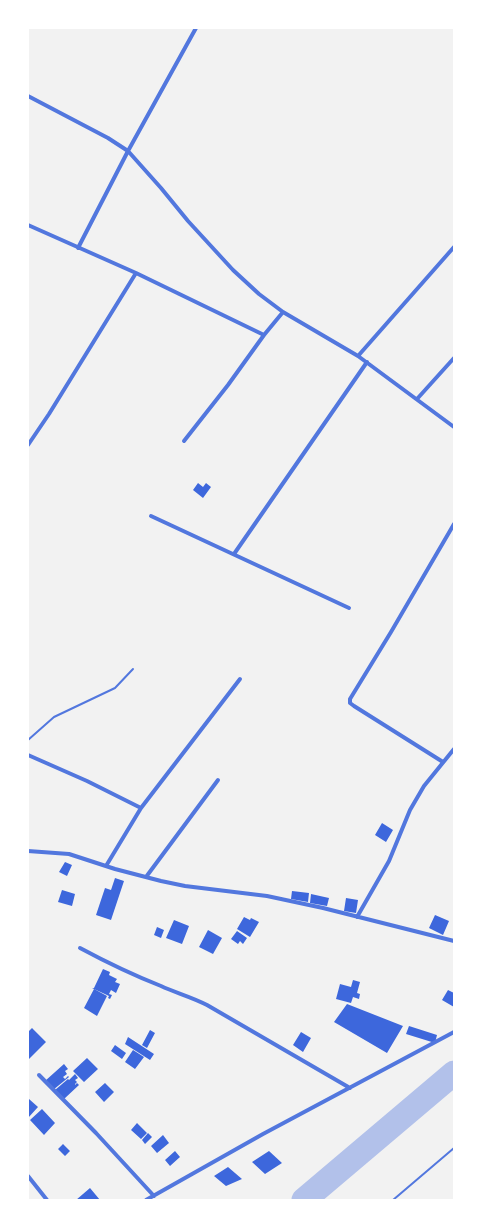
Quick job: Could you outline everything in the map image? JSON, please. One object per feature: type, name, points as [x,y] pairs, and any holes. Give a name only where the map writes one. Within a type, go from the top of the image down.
[{"type":"street","points":[[78,248],[128,151],[196,28]]},
{"type":"street","points":[[28,96],[108,138],[128,151],[188,221],[233,270],[259,294],[283,312],[367,362],[454,426]]},
{"type":"street","points":[[28,226],[136,273],[264,335]]},
{"type":"street","points":[[358,356],[454,247]]},
{"type":"street","points":[[28,445],[49,414],[136,273]]},
{"type":"street","points":[[184,441],[283,312]]},
{"type":"street","points":[[417,399],[454,358]]},
{"type":"street","points":[[234,554],[367,362]]},
{"type":"street","points":[[151,516],[348,608]]},
{"type":"street","points":[[443,762],[354,706],[350,703],[350,698],[391,632],[454,524]]},
{"type":"street","points":[[106,866],[140,808],[240,679]]},
{"type":"street","points":[[357,917],[389,860],[399,833],[410,810],[424,786],[454,749]]},
{"type":"street","points":[[28,755],[87,781],[140,808]]},
{"type":"street","points":[[146,877],[218,780]]},
{"type":"street","points":[[28,851],[69,854],[106,866],[185,886],[267,896],[454,941]]},
{"type":"street","points":[[80,948],[141,978],[202,1002],[350,1088]]},
{"type":"street","points":[[146,1200],[249,1142],[454,1032]]},
{"type":"street","points":[[39,1075],[154,1196]]},
{"type":"street","points":[[28,1176],[47,1200]]},
{"type":"lane","points":[[28,740],[54,717],[115,688],[133,669]]},
{"type":"lane","points":[[393,1200],[454,1148]]},
{"type":"building","points":[[198,483],[203,487],[206,483],[211,487],[203,498],[193,490]]},
{"type":"building","points":[[382,823],[393,830],[386,842],[375,835]]},
{"type":"building","points":[[65,862],[72,865],[67,876],[59,872]]},
{"type":"building","points":[[115,878],[124,881],[111,920],[96,915],[105,888],[111,890]]},
{"type":"building","points":[[62,890],[75,894],[72,906],[58,902]]},
{"type":"building","points":[[292,891],[309,893],[308,902],[291,899]]},
{"type":"building","points":[[311,894],[329,898],[327,906],[310,903]]},
{"type":"building","points":[[346,898],[358,900],[356,913],[344,911]]},
{"type":"building","points":[[435,915],[449,921],[443,935],[429,928]]},
{"type":"building","points":[[244,917],[250,920],[251,918],[259,922],[250,937],[237,929]]},
{"type":"building","points":[[174,920],[189,926],[182,944],[166,938]]},
{"type":"building","points":[[157,927],[164,930],[161,938],[154,935]]},
{"type":"building","points":[[208,930],[222,938],[213,954],[199,947]]},
{"type":"building","points":[[237,931],[247,938],[243,944],[240,941],[238,944],[231,939]]},
{"type":"building","points":[[103,969],[110,972],[109,975],[117,979],[115,982],[120,984],[116,993],[111,990],[109,994],[112,995],[110,999],[108,998],[109,996],[92,988],[94,988]]},
{"type":"building","points":[[353,980],[360,982],[357,993],[360,994],[359,999],[353,997],[351,1003],[336,999],[340,984],[351,987]]},
{"type":"building","points":[[94,989],[107,996],[97,1016],[84,1008]]},
{"type":"building","points":[[448,990],[454,993],[454,1007],[442,1000]]},
{"type":"building","points":[[347,1004],[403,1026],[387,1053],[334,1022]]},
{"type":"building","points":[[409,1026],[437,1035],[435,1043],[406,1034]]},
{"type":"building","points":[[32,1028],[46,1042],[28,1060],[28,1032]]},
{"type":"building","points":[[150,1030],[155,1033],[147,1048],[142,1045]]},
{"type":"building","points":[[301,1032],[311,1038],[303,1052],[293,1045]]},
{"type":"building","points":[[128,1037],[154,1054],[150,1060],[125,1044]]},
{"type":"building","points":[[115,1045],[126,1053],[122,1059],[111,1051]]},
{"type":"building","points":[[133,1050],[144,1057],[135,1069],[125,1062]]},
{"type":"building","points":[[87,1058],[98,1069],[84,1082],[73,1071]]},
{"type":"building","points":[[64,1064],[68,1069],[65,1071],[67,1074],[63,1077],[65,1079],[68,1076],[69,1077],[53,1090],[45,1081]]},
{"type":"building","points":[[75,1074],[78,1078],[75,1080],[77,1082],[75,1085],[77,1083],[79,1085],[64,1099],[55,1090]]},
{"type":"building","points":[[105,1083],[114,1092],[104,1102],[95,1092]]},
{"type":"building","points":[[29,1099],[38,1107],[28,1118],[28,1100]]},
{"type":"building","points":[[42,1109],[55,1123],[44,1135],[30,1120]]},
{"type":"building","points":[[137,1123],[147,1133],[141,1139],[131,1130]]},
{"type":"building","points":[[148,1133],[152,1137],[145,1144],[142,1140]]},
{"type":"building","points":[[163,1135],[169,1143],[157,1153],[151,1146]]},
{"type":"building","points":[[63,1144],[70,1151],[65,1156],[58,1149]]},
{"type":"building","points":[[175,1151],[180,1157],[170,1166],[165,1160]]},
{"type":"building","points":[[269,1151],[282,1163],[265,1174],[252,1162]]},
{"type":"building","points":[[228,1167],[242,1179],[226,1186],[214,1176]]},
{"type":"building","points":[[90,1188],[100,1200],[76,1200]]},
{"type":"taxiway","points":[[304,1200],[454,1073]]}]
